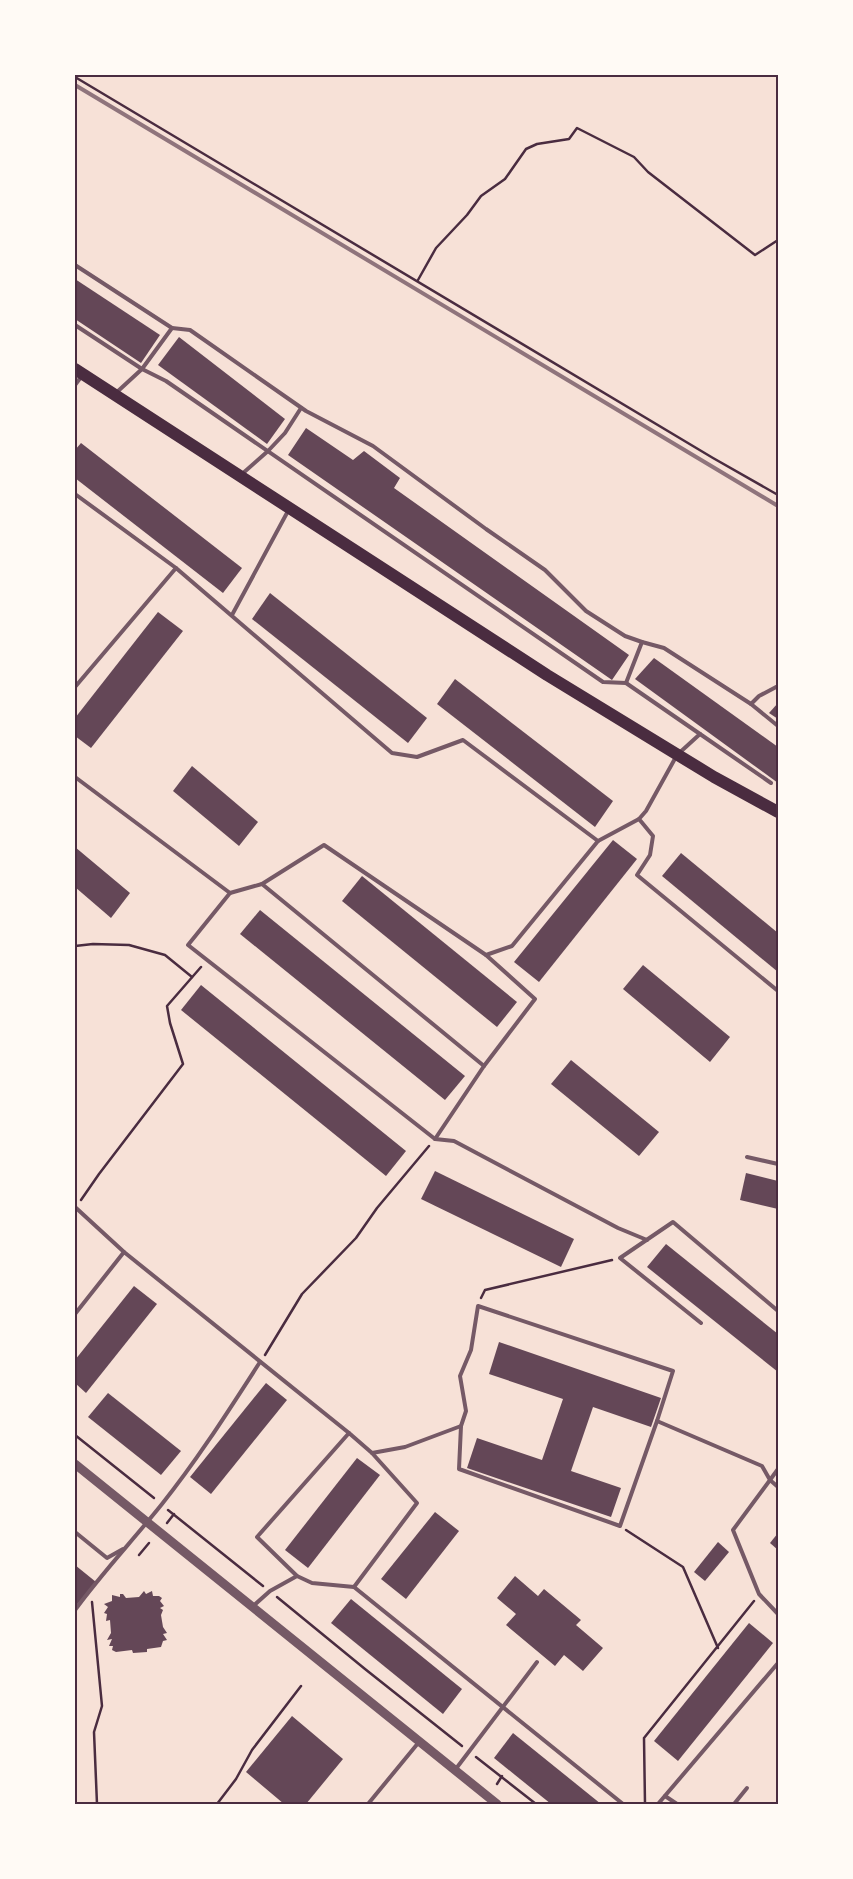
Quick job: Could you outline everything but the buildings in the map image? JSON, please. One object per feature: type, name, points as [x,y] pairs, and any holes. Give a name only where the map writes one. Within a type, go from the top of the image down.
[{"type":"main road","points":[[78,376],[115,395],[547,675],[677,755],[778,812]]},
{"type":"street","points":[[75,1464],[497,1804]]},
{"type":"lane","points":[[75,265],[172,328],[190,330],[301,408],[372,446],[546,570],[586,611],[625,636],[664,648],[751,704],[778,726]]},
{"type":"lane","points":[[75,325],[142,370],[166,381],[603,682],[626,683],[771,783]]},
{"type":"lane","points":[[115,395],[142,370],[172,328]]},
{"type":"lane","points":[[240,476],[285,433],[301,408]]},
{"type":"lane","points":[[75,494],[176,568],[392,753],[417,757],[463,740],[598,841]]},
{"type":"lane","points":[[232,615],[289,509]]},
{"type":"lane","points":[[75,687],[176,568]]},
{"type":"lane","points":[[626,683],[642,642]]},
{"type":"lane","points":[[751,704],[759,696],[778,686]]},
{"type":"lane","points":[[486,955],[512,946],[598,841],[639,819],[646,811],[677,755],[700,734]]},
{"type":"lane","points":[[75,777],[230,893]]},
{"type":"lane","points":[[639,819],[653,836],[650,854],[637,875],[778,992]]},
{"type":"lane","points":[[435,1139],[484,1066],[535,999],[486,955],[324,845],[262,884],[230,893],[188,945],[435,1139],[454,1142],[618,1228],[647,1240]]},
{"type":"lane","points":[[262,884],[484,1066]]},
{"type":"lane","points":[[747,1157],[778,1164]]},
{"type":"lane","points":[[76,1207],[124,1252],[372,1453],[417,1503],[354,1587]]},
{"type":"lane","points":[[701,1323],[620,1258],[673,1222],[778,1310]]},
{"type":"lane","points":[[75,1314],[124,1252]]},
{"type":"lane","points":[[478,1306],[673,1371],[657,1421],[620,1526],[459,1469],[461,1426],[466,1411],[460,1376],[471,1350],[478,1306]]},
{"type":"lane","points":[[75,1610],[91,1588],[162,1504],[201,1451],[260,1362]]},
{"type":"lane","points":[[657,1421],[762,1466],[770,1480],[778,1487]]},
{"type":"lane","points":[[372,1453],[405,1447],[461,1426]]},
{"type":"lane","points":[[348,1433],[256,1538],[297,1576],[312,1583],[354,1587],[624,1804]]},
{"type":"lane","points":[[778,1469],[733,1530],[759,1594],[778,1614]]},
{"type":"lane","points":[[75,1532],[107,1558],[128,1546]]},
{"type":"lane","points":[[252,1607],[270,1591],[297,1576]]},
{"type":"lane","points":[[455,1770],[537,1662]]},
{"type":"lane","points":[[658,1804],[778,1663]]},
{"type":"lane","points":[[368,1804],[420,1742]]},
{"type":"lane","points":[[734,1804],[747,1788]]},
{"type":"lane","points":[[665,1796],[677,1804]]},
{"type":"path","points":[[75,77],[778,495]]},
{"type":"path","points":[[418,280],[436,248],[467,216],[480,196],[506,179],[526,150],[537,144],[569,139],[576,128],[634,157],[648,172],[755,255],[778,240]]},
{"type":"path","points":[[75,946],[93,944],[129,946],[164,955],[192,978]]},
{"type":"path","points":[[76,1207],[183,1064],[170,1023],[167,1006],[207,960]]},
{"type":"path","points":[[260,1362],[302,1294],[356,1238],[377,1208],[435,1139]]},
{"type":"path","points":[[478,1306],[485,1290],[620,1258]]},
{"type":"path","points":[[75,1435],[536,1804]]},
{"type":"path","points":[[167,1523],[174,1514]]},
{"type":"path","points":[[620,1526],[683,1567],[718,1648]]},
{"type":"path","points":[[139,1555],[149,1543]]},
{"type":"path","points":[[91,1588],[102,1706],[94,1732],[97,1804]]},
{"type":"path","points":[[644,1804],[644,1738],[718,1648],[759,1594]]},
{"type":"path","points":[[217,1804],[236,1779],[252,1750],[302,1686]]},
{"type":"path","points":[[497,1784],[502,1776]]},
{"type":"railway","points":[[75,85],[778,506]]}]
